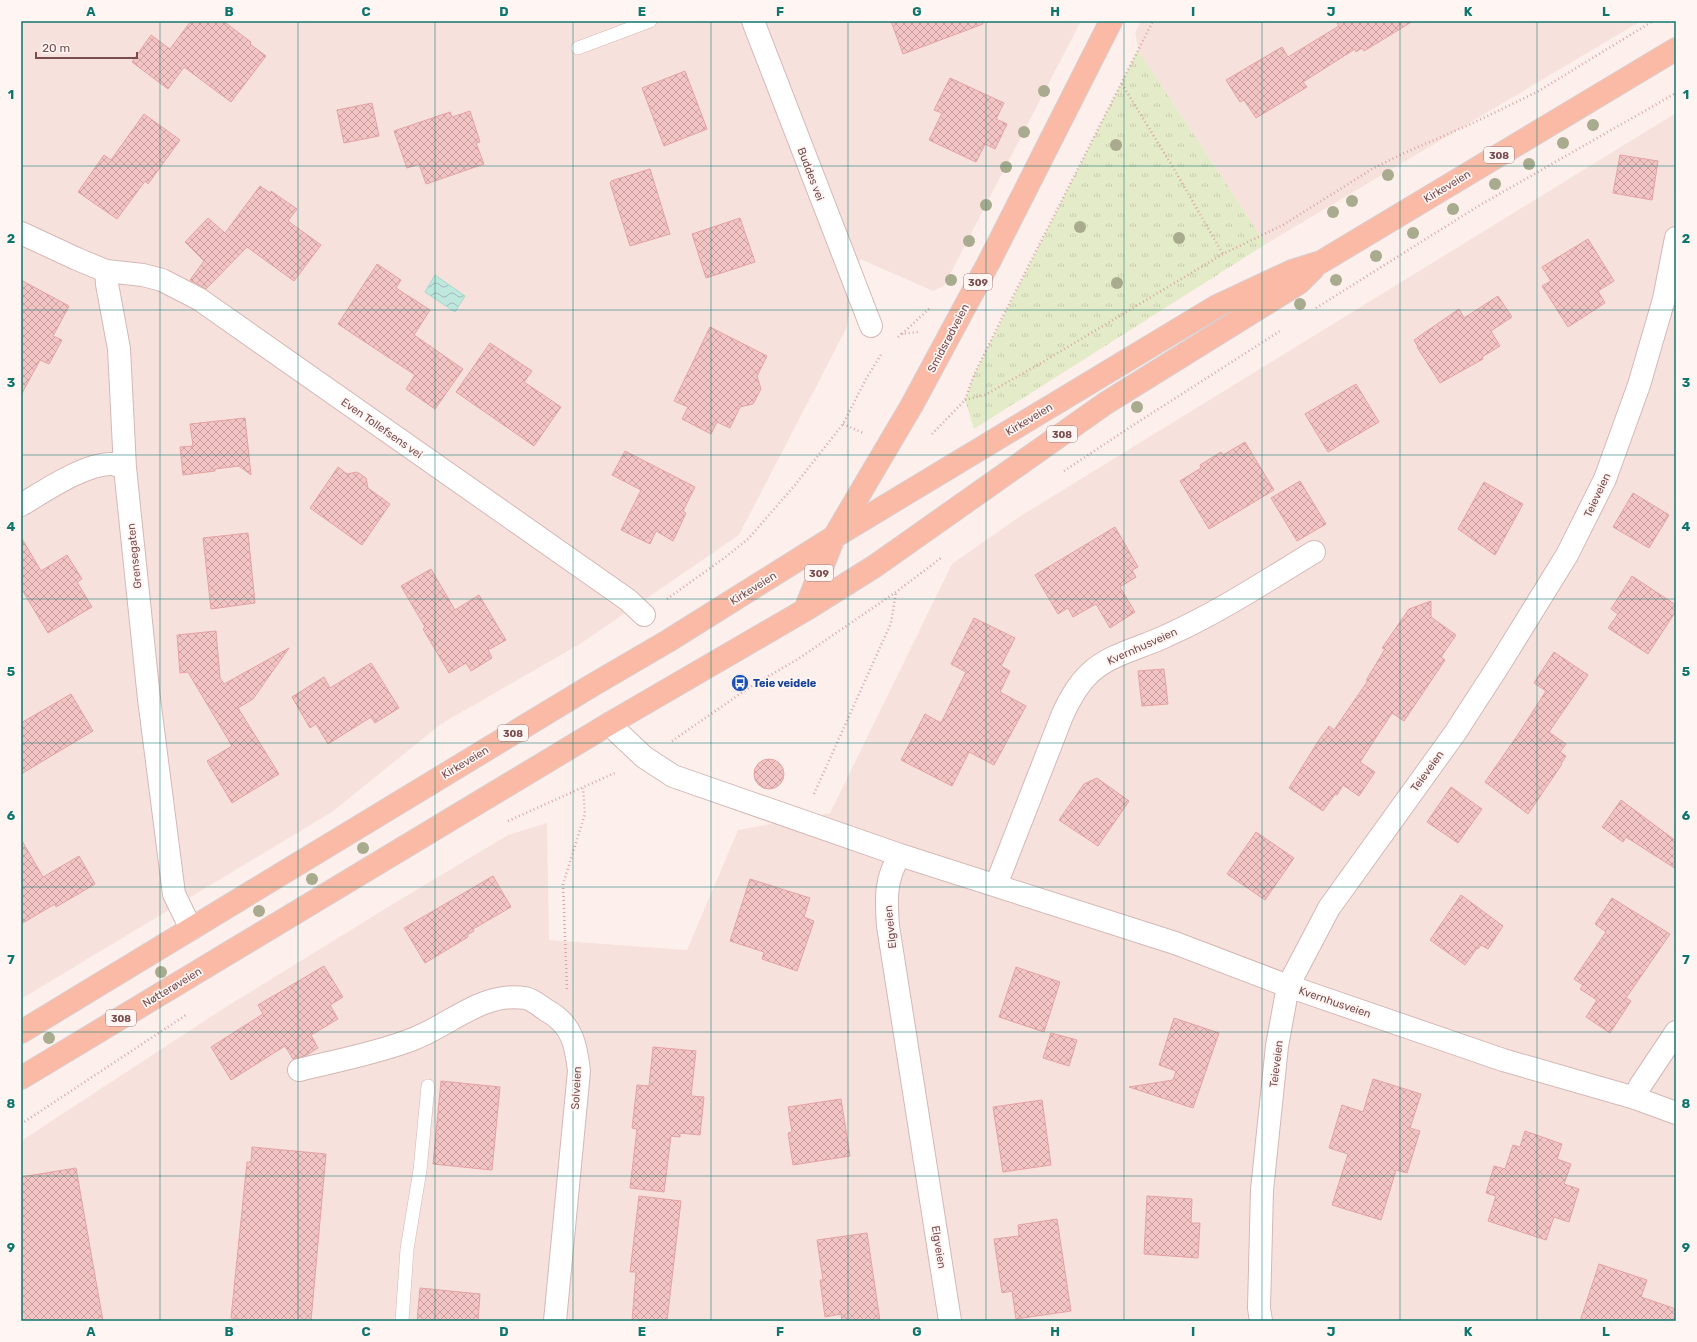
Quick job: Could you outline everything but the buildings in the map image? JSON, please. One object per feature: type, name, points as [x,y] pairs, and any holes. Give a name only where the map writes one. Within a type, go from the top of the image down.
[{"type":"main road","name":"Smidsrødveien","points":[[805,610],[834,537],[897,432],[950,334],[997,246],[1111,21]]},
{"type":"main road","name":"Kirkeveien","points":[[221,958],[609,724],[805,610],[875,566],[1106,403],[1299,283],[1321,262],[1676,49]]},
{"type":"main road","name":"Kirkeveien","points":[[191,929],[668,641],[834,537],[1217,306],[1292,271],[1321,262]]},
{"type":"main road","name":"308","points":[[21,1032],[191,929]]},
{"type":"main road","name":"Nøtterøveien","points":[[21,1078],[221,958]]},
{"type":"street","name":"Buddes vei","points":[[753,21],[871,326]]},
{"type":"street","points":[[21,233],[106,271]]},
{"type":"street","name":"Teieveien","points":[[1261,1321],[1259,1308],[1262,1190],[1277,1046],[1288,986],[1329,908],[1455,733],[1567,555],[1606,479],[1639,385],[1664,299],[1676,238]]},
{"type":"street","name":"Grensegaten","points":[[106,271],[119,349],[125,468],[149,699],[174,894],[191,929]]},
{"type":"street","name":"Even Tollefsens vei","points":[[106,271],[143,275],[162,280],[199,299],[628,600],[644,615]]},
{"type":"street","points":[[21,505],[65,479],[96,467],[113,464],[125,468]]},
{"type":"street","name":"Kvernhusveien","points":[[996,885],[1062,716],[1071,696],[1090,673],[1109,660],[1166,636],[1216,611],[1314,552]]},
{"type":"street","points":[[609,724],[644,758],[673,776],[900,855]]},
{"type":"street","name":"Kvernhusveien","points":[[900,855],[1175,943],[1288,986],[1504,1060],[1635,1098],[1676,1113]]},
{"type":"street","name":"Elgveien","points":[[900,855],[893,866],[888,883],[888,926],[950,1321]]},
{"type":"street","name":"Solveien","points":[[299,1070],[408,1042],[432,1031],[466,1010],[498,998],[526,998],[552,1013],[568,1029],[576,1046],[579,1071],[555,1321]]},
{"type":"street","points":[[1635,1098],[1640,1086],[1676,1032]]},
{"type":"lane","points":[[578,48],[650,21]]},
{"type":"lane","points":[[402,1321],[408,1249],[420,1170],[428,1086]]},
{"type":"path","points":[[932,434],[965,400],[974,375],[1001,320],[1153,21]]},
{"type":"path","points":[[965,400],[985,395],[1017,377],[1223,254],[1283,225],[1378,166],[1537,92],[1653,21]]},
{"type":"path","points":[[1121,84],[1170,162],[1223,254]]},
{"type":"path","points":[[1314,310],[1480,205],[1676,92]]},
{"type":"path","points":[[896,339],[901,334],[935,331],[950,334]]},
{"type":"path","points":[[1062,472],[1281,331]]},
{"type":"path","points":[[644,615],[727,556],[749,538],[795,485],[843,424],[866,380],[885,349]]},
{"type":"path","points":[[843,424],[866,435]]},
{"type":"path","points":[[670,742],[750,687],[798,660],[896,592],[945,554]]},
{"type":"path","points":[[806,822],[817,787],[891,623],[896,592]]},
{"type":"path","points":[[504,823],[617,772]]},
{"type":"path","points":[[568,1029],[563,884],[585,814],[583,788]]},
{"type":"path","points":[[21,1124],[193,1011]]},
{"type":"shaded area","points":[[21,21],[1081,21],[944,286],[933,291],[860,259],[846,329],[739,535],[580,644],[441,724],[332,812],[21,999]]},
{"type":"shaded area","points":[[1141,21],[1641,21],[1266,244],[1138,50],[1135,32]]},
{"type":"shaded area","points":[[1676,113],[1676,1321],[21,1321],[21,1141],[221,1010],[388,907],[508,835],[547,823],[549,940],[687,950],[738,830],[830,813],[952,564],[1019,517]]},
{"type":"green space","points":[[1138,50],[1266,244],[974,429],[965,400],[974,375]]},
{"type":"water","points":[[435,275],[465,296],[455,312],[425,292]]},
{"type":"place","name":"Teie veidele","points":[[740,683]]}]
